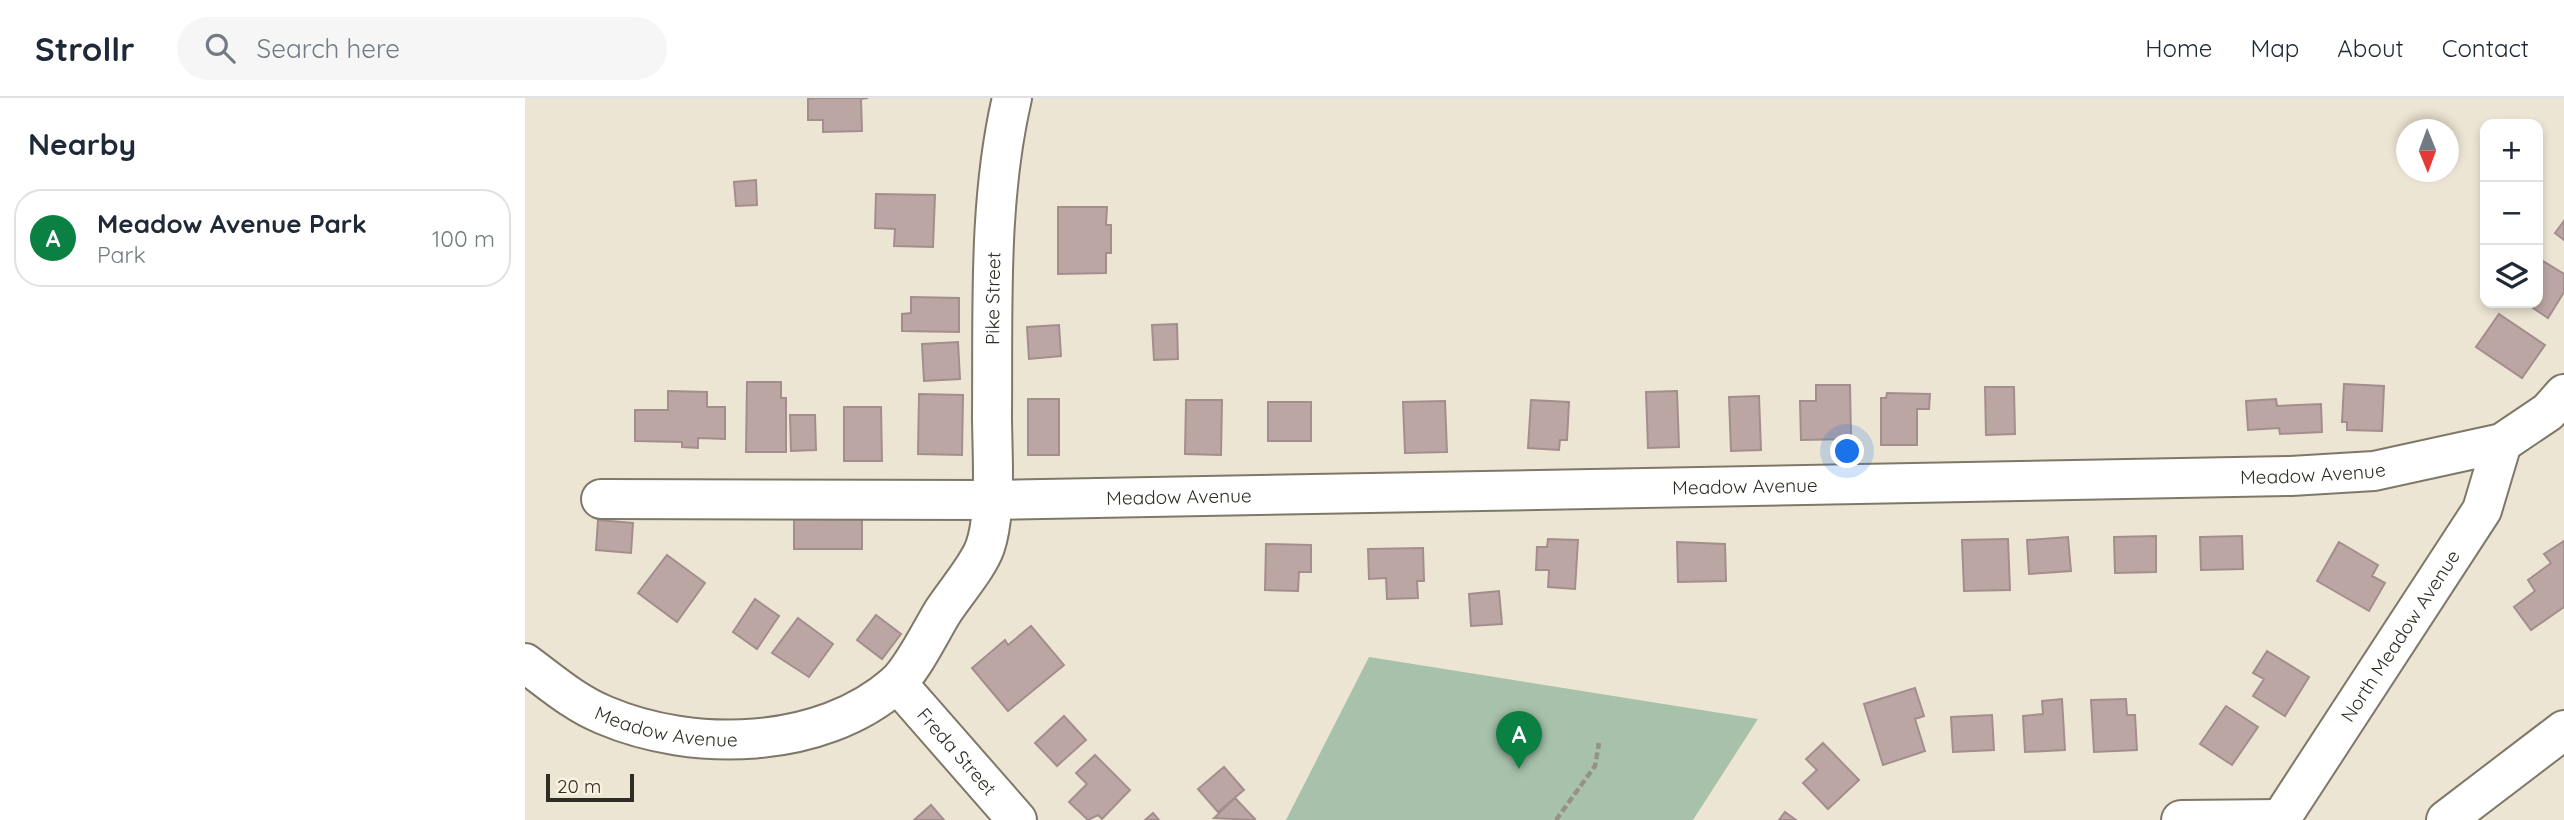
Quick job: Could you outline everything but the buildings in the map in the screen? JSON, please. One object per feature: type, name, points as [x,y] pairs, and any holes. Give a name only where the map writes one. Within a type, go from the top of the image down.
[{"type":"street","name":"Pike Street","points":[[992,500],[993,278],[1001,144],[1012,98]]},
{"type":"street","name":"Meadow Avenue","points":[[601,499],[992,500],[2291,476],[2374,471],[2502,443],[2548,412],[2564,394]]},
{"type":"street","name":"North Meadow Avenue","points":[[2280,819],[2482,510],[2502,443]]},
{"type":"street","name":"Meadow Avenue","points":[[525,663],[563,694],[606,716],[657,730],[750,740],[790,735],[843,718],[897,683],[985,547],[992,500]]},
{"type":"street","name":"Freda Street","points":[[897,683],[1017,820]]},
{"type":"street","points":[[2446,820],[2564,730]]},
{"type":"street","points":[[2181,820],[2280,819]]},
{"type":"path","points":[[1556,820],[1595,766],[1599,743]]},
{"type":"green space","points":[[1369,657],[1758,719],[1693,820],[1286,820]]},
{"type":"place","name":"Meadow Avenue Park","points":[[1519,769]]}]
